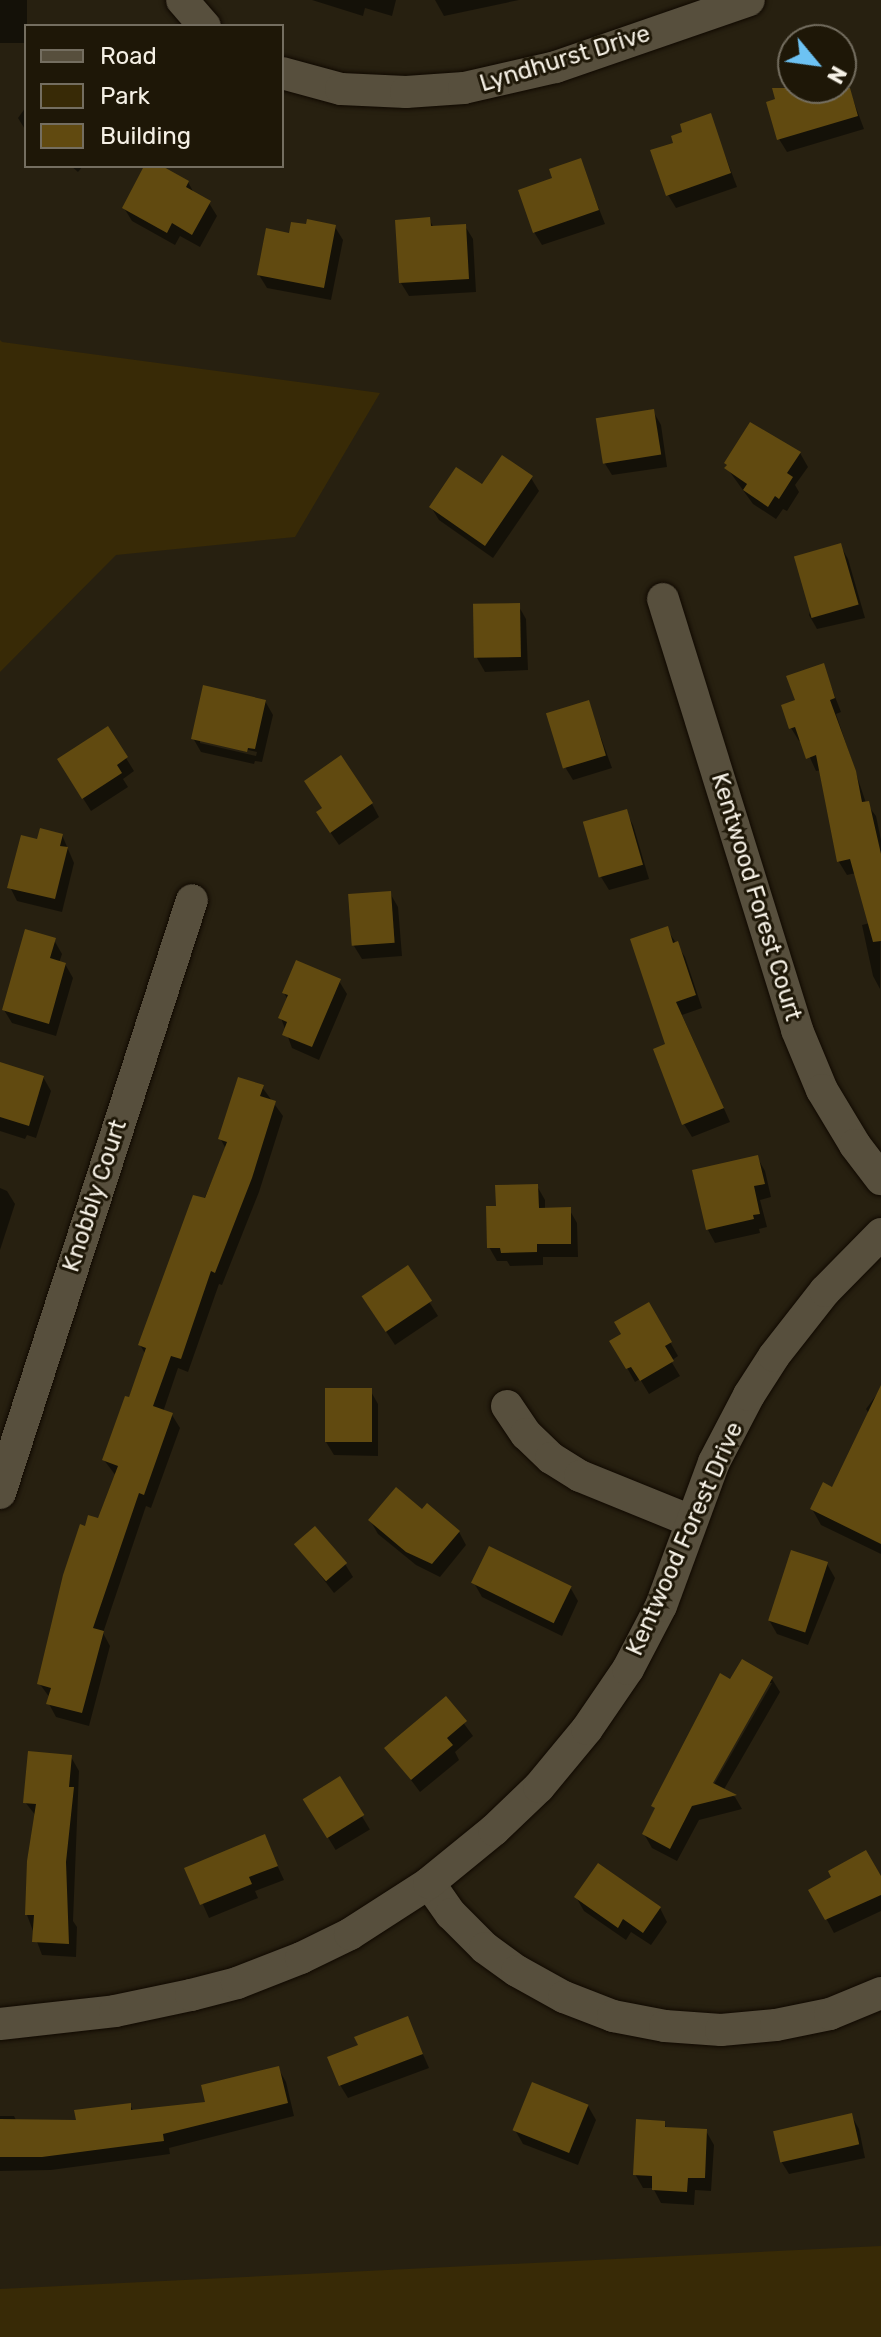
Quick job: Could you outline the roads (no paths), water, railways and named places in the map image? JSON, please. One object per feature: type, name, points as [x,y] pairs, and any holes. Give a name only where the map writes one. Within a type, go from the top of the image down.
[{"type":"street","points":[[182,0],[203,24]]},
{"type":"street","name":"Lyndhurst Drive","points":[[284,74],[341,89],[406,92],[464,88],[556,67],[738,2]]},
{"type":"street","name":"Kentwood Forest Court","points":[[663,599],[797,1030],[822,1090],[855,1145],[881,1179]]},
{"type":"street","name":"Knobbly Court","points":[[0,1493],[192,900]]},
{"type":"street","name":"Kentwood Forest Drive","points":[[0,2024],[115,2011],[237,1983],[346,1936],[429,1883],[494,1830],[539,1787],[587,1729],[628,1669],[661,1606],[714,1462],[774,1356],[825,1291],[881,1234]]},
{"type":"street","points":[[507,1406],[526,1434],[560,1464],[580,1476],[691,1521]]},
{"type":"street","points":[[429,1883],[463,1925],[517,1971],[564,1997],[613,2016],[665,2026],[721,2030],[776,2025],[830,2014],[881,1993]]}]
